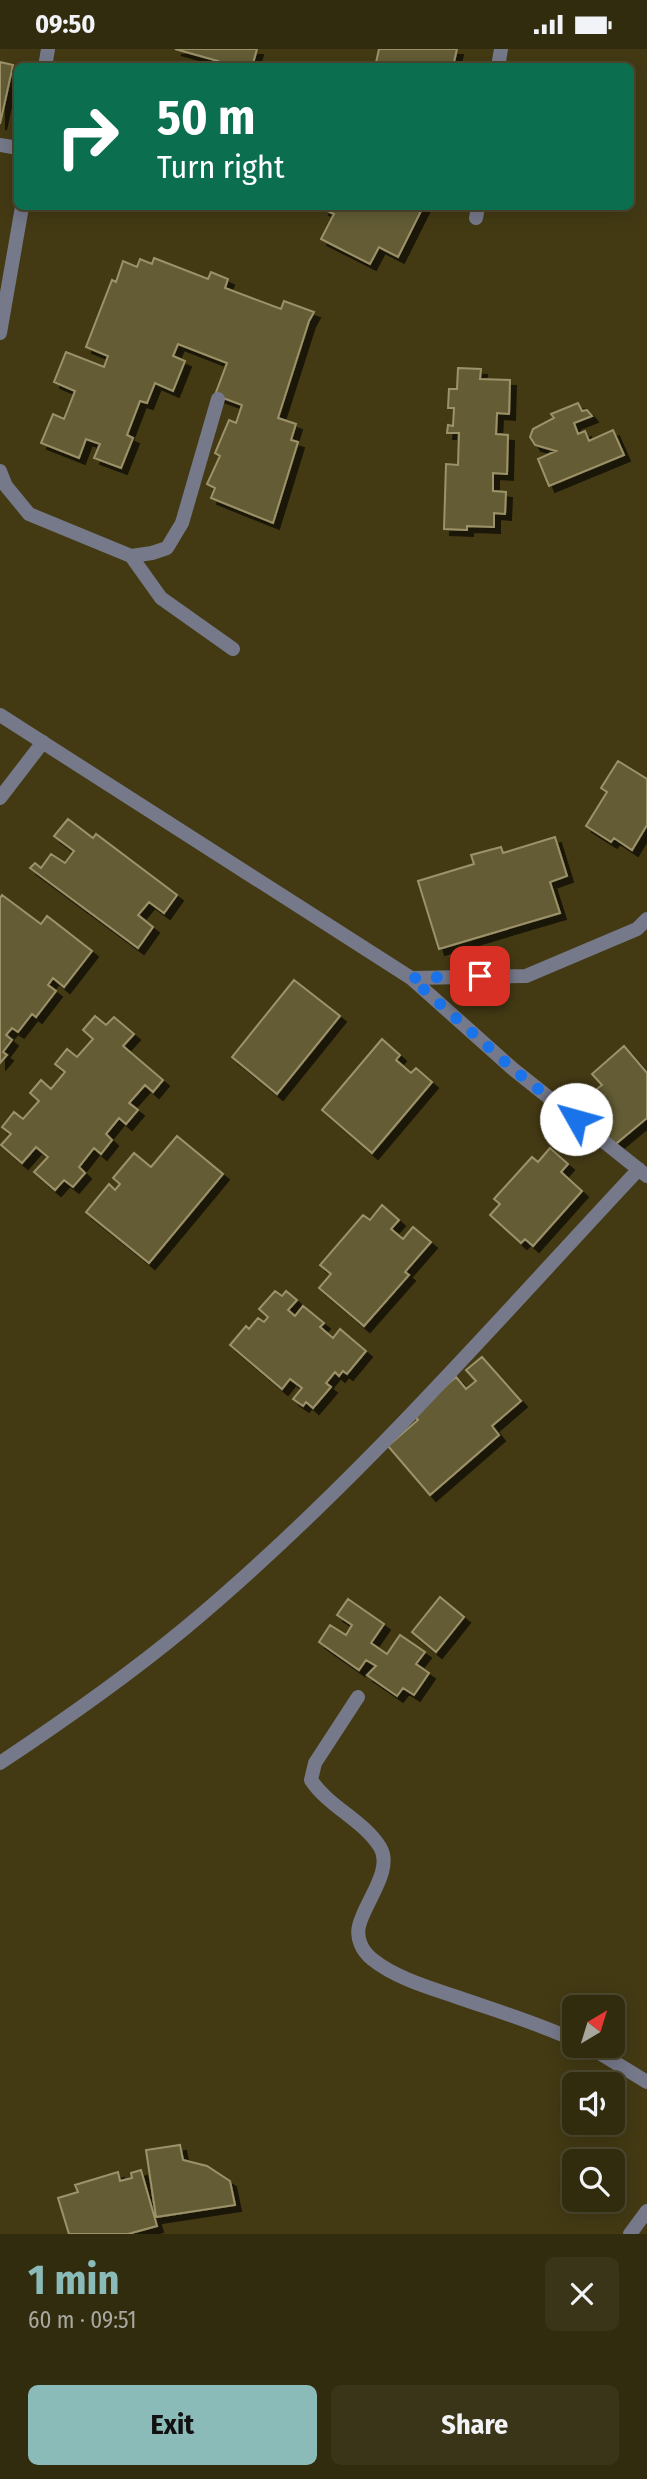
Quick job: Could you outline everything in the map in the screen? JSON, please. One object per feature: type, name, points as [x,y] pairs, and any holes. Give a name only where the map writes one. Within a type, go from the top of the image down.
[{"type":"street","points":[[0,334],[21,210]]},
{"type":"street","points":[[0,471],[6,486],[29,513],[131,556],[152,553],[167,548],[182,523],[218,399]]},
{"type":"street","points":[[131,556],[161,598],[233,649]]},
{"type":"street","points":[[0,715],[411,978],[513,1069],[643,1173],[369,1457],[275,1548],[183,1630],[68,1717],[0,1763]]},
{"type":"street","points":[[0,798],[43,742]]},
{"type":"street","points":[[411,978],[526,976],[637,929],[647,919]]},
{"type":"street","points":[[358,1697],[315,1763],[311,1780],[326,1798],[370,1836],[383,1856],[384,1867],[358,1927],[359,1940],[364,1951],[373,1960],[429,1988],[562,2034]]},
{"type":"street","points":[[608,2058],[647,2082]]},
{"type":"street","points":[[630,2234],[647,2211]]},
{"type":"building","points":[[175,49],[257,49],[253,63],[218,61]]},
{"type":"building","points":[[379,49],[457,49],[454,62],[451,63],[376,63]]},
{"type":"building","points":[[0,62],[13,65],[0,124]]},
{"type":"building","points":[[325,210],[422,210],[398,257],[379,247],[370,264],[321,239],[334,214]]},
{"type":"building","points":[[154,258],[208,279],[211,272],[228,279],[225,288],[281,309],[284,301],[314,312],[278,418],[296,424],[291,440],[298,442],[273,523],[211,498],[215,488],[207,484],[220,456],[215,453],[229,420],[236,423],[242,405],[215,395],[227,363],[178,344],[173,356],[185,361],[173,391],[155,383],[147,403],[140,401],[127,435],[133,438],[121,468],[94,458],[100,444],[86,439],[79,458],[41,443],[53,414],[64,419],[75,391],[54,382],[66,352],[104,367],[108,356],[86,347],[112,280],[116,282],[123,261],[137,267],[140,259],[152,264]]},
{"type":"building","points":[[458,368],[481,369],[480,379],[510,380],[509,414],[497,413],[496,434],[508,435],[507,474],[493,473],[493,491],[506,492],[505,514],[494,513],[494,527],[444,529],[446,464],[458,465],[459,433],[447,433],[448,425],[453,426],[454,408],[448,408],[449,389],[457,389]]},
{"type":"building","points":[[578,403],[582,411],[587,410],[592,416],[574,423],[578,434],[585,431],[589,441],[613,430],[624,455],[549,486],[538,459],[556,451],[535,445],[530,437],[533,429],[554,418],[551,414]]},
{"type":"building","points":[[618,761],[647,779],[647,825],[632,850],[614,838],[611,842],[586,826],[607,792],[601,788]]},
{"type":"building","points":[[68,819],[93,838],[96,834],[177,895],[164,913],[149,902],[138,915],[153,927],[138,948],[30,868],[35,863],[41,868],[51,854],[65,863],[74,851],[54,836]]},
{"type":"building","points":[[555,837],[567,876],[550,882],[560,913],[439,949],[418,881],[474,864],[471,855],[501,847],[503,853]]},
{"type":"building","points":[[2,895],[41,924],[47,916],[92,951],[64,987],[53,978],[48,985],[56,991],[36,1017],[32,1014],[18,1032],[12,1028],[6,1035],[12,1040],[3,1052],[7,1055],[0,1063],[0,898]]},
{"type":"building","points":[[294,980],[340,1016],[277,1094],[232,1057]]},
{"type":"building","points":[[95,1016],[106,1025],[114,1017],[134,1034],[123,1046],[163,1080],[153,1092],[145,1085],[129,1103],[138,1110],[126,1124],[119,1118],[106,1134],[112,1140],[101,1154],[94,1148],[79,1167],[85,1173],[73,1187],[64,1180],[55,1190],[34,1172],[48,1157],[36,1147],[22,1163],[1,1145],[11,1134],[2,1127],[14,1112],[23,1119],[39,1101],[30,1093],[41,1080],[51,1089],[65,1072],[55,1064],[67,1049],[77,1057],[93,1039],[83,1030]]},
{"type":"building","points":[[382,1039],[400,1055],[396,1060],[411,1073],[416,1068],[432,1082],[372,1153],[322,1110]]},
{"type":"building","points":[[624,1046],[647,1073],[647,1118],[612,1147],[576,1106],[602,1085],[592,1074]]},
{"type":"building","points":[[177,1136],[223,1174],[149,1263],[86,1212],[109,1184],[115,1190],[120,1184],[113,1178],[134,1153],[151,1167]]},
{"type":"building","points":[[550,1148],[568,1164],[561,1172],[582,1191],[533,1246],[525,1239],[521,1243],[490,1215],[500,1204],[494,1199],[532,1157],[538,1162]]},
{"type":"building","points":[[382,1205],[399,1220],[391,1229],[403,1239],[413,1227],[431,1242],[405,1272],[409,1275],[364,1326],[319,1288],[331,1274],[320,1265],[363,1215],[370,1220]]},
{"type":"building","points":[[275,1291],[282,1296],[286,1291],[297,1300],[288,1310],[295,1316],[303,1306],[324,1323],[320,1327],[333,1338],[340,1329],[366,1351],[347,1374],[343,1371],[339,1376],[335,1372],[326,1383],[331,1387],[313,1408],[306,1402],[303,1406],[293,1399],[302,1388],[290,1379],[282,1389],[230,1345],[246,1326],[249,1329],[258,1318],[264,1322],[268,1317],[259,1309]]},
{"type":"building","points":[[482,1357],[521,1401],[492,1426],[499,1435],[430,1495],[388,1446],[418,1420],[413,1414],[456,1377],[466,1389],[476,1381],[466,1370]]},
{"type":"building","points":[[440,1597],[464,1617],[436,1652],[412,1632]]},
{"type":"building","points":[[348,1599],[384,1624],[371,1643],[387,1654],[400,1635],[425,1652],[416,1664],[429,1673],[414,1695],[403,1688],[397,1696],[367,1675],[376,1666],[366,1660],[359,1670],[319,1642],[330,1625],[346,1635],[352,1625],[337,1615]]},
{"type":"building","points":[[180,2145],[183,2160],[207,2166],[230,2181],[235,2205],[156,2217],[146,2150]]},
{"type":"building","points":[[141,2170],[157,2226],[128,2234],[69,2234],[58,2198],[78,2192],[75,2185],[118,2172],[120,2181],[132,2178],[131,2173]]},
{"type":"route","points":[[480,976],[411,978],[513,1069],[576,1119]]}]
